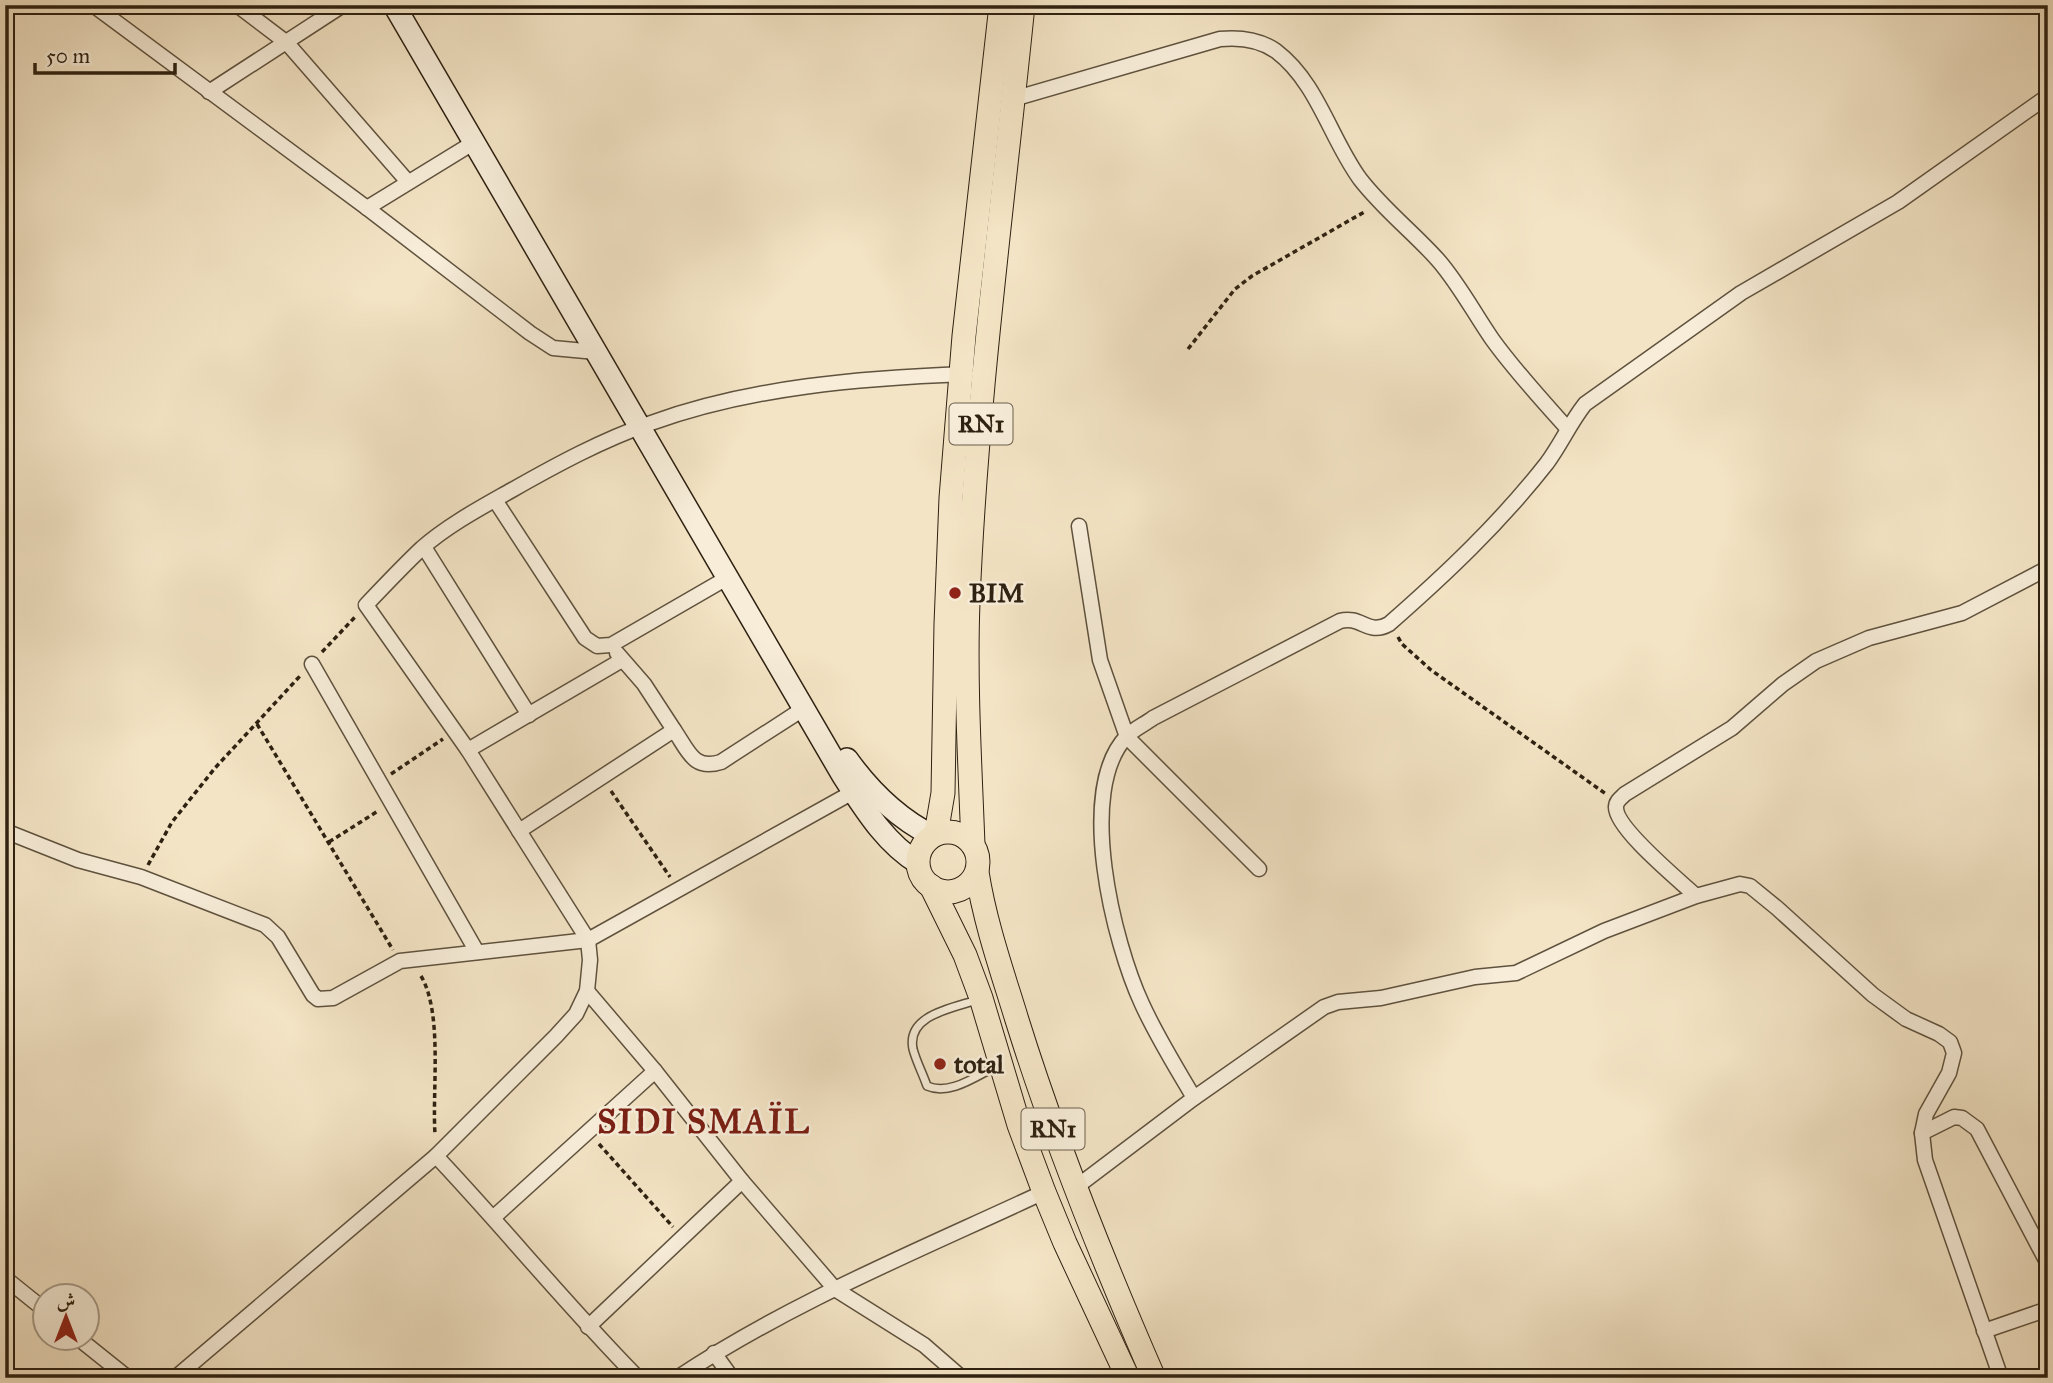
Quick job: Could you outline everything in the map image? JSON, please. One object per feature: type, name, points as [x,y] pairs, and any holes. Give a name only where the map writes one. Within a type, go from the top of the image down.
[{"type":"main road","name":"RN1","points":[[1001,5],[961,374],[946,611],[943,793],[934,835],[922,847],[918,863],[920,872],[931,886],[955,931],[981,998],[1000,1064],[1044,1192],[1128,1378]]},
{"type":"main road","name":"RN1","points":[[1023,5],[985,373],[968,605],[968,704],[974,845],[978,863],[976,872],[992,944],[1045,1107],[1075,1188],[1154,1378]]},
{"type":"main road","points":[[934,835],[953,832],[961,834],[974,845]]},
{"type":"main road","points":[[931,886],[939,890],[957,890],[966,886],[976,872]]},
{"type":"street","points":[[237,5],[253,11],[287,43],[408,182]]},
{"type":"street","points":[[209,92],[343,5]]},
{"type":"street","points":[[394,5],[596,352],[645,425],[858,774],[886,805],[920,830],[934,835]]},
{"type":"street","points":[[409,5],[645,425],[727,578],[803,709],[853,792],[892,843],[918,863]]},
{"type":"street","points":[[101,8],[530,333],[553,348],[596,352]]},
{"type":"street","points":[[1013,99],[1220,39],[1238,37],[1256,41],[1275,51],[1307,83],[1342,152],[1361,180],[1437,259],[1514,368],[1567,428]]},
{"type":"street","points":[[1194,1098],[1159,1039],[1141,1002],[1117,934],[1110,903],[1100,818],[1103,791],[1115,756],[1126,737],[1176,705],[1340,621],[1350,618],[1372,629],[1389,624],[1489,532],[1548,461],[1585,404],[1741,293],[1899,202],[2048,96]]},
{"type":"street","points":[[367,208],[474,142]]},
{"type":"street","points":[[175,1378],[436,1156],[576,1014],[587,991],[590,960],[588,940],[468,750],[366,605],[424,547],[495,500],[571,458],[645,425],[771,393],[897,377],[985,373]]},
{"type":"street","points":[[495,500],[585,638],[597,646],[611,645],[727,578]]},
{"type":"street","points":[[1079,526],[1100,660],[1126,737],[1259,869]]},
{"type":"street","points":[[424,547],[529,715]]},
{"type":"street","points":[[1696,896],[1639,843],[1620,821],[1617,802],[1625,794],[1732,728],[1791,678],[1816,661],[1869,638],[1962,613],[2048,568]]},
{"type":"street","points":[[611,645],[644,684],[694,759],[703,765],[721,762],[803,709]]},
{"type":"street","points":[[468,750],[622,660]]},
{"type":"street","points":[[312,664],[477,951]]},
{"type":"street","points":[[519,831],[674,730]]},
{"type":"street","points":[[5,831],[78,860],[141,877],[265,925],[278,937],[318,999],[333,998],[400,961],[588,940],[853,792]]},
{"type":"street","points":[[1075,1188],[1194,1098],[1324,1007],[1338,1002],[1381,998],[1475,977],[1516,974],[1604,930],[1696,896],[1740,884],[1750,886],[1873,995],[1906,1019],[1950,1042],[1954,1052],[1949,1073],[1926,1114],[1922,1133],[1925,1160],[2001,1378]]},
{"type":"street","points":[[587,991],[655,1071],[742,1181],[835,1289],[924,1345],[962,1378]]},
{"type":"street","points":[[494,1217],[655,1071]]},
{"type":"street","points":[[1922,1133],[1954,1117],[1962,1118],[1977,1129],[2048,1264]]},
{"type":"street","points":[[436,1156],[494,1217],[588,1327],[638,1378]]},
{"type":"street","points":[[588,1327],[742,1181]]},
{"type":"street","points":[[677,1378],[714,1353],[835,1289],[1044,1192]]},
{"type":"street","points":[[5,1278],[32,1300]]},
{"type":"street","points":[[1984,1331],[2048,1310]]},
{"type":"street","points":[[96,1352],[128,1378]]},
{"type":"street","points":[[714,1353],[732,1378]]},
{"type":"lane","points":[[981,998],[937,1013],[918,1024],[912,1038],[913,1050],[927,1086],[936,1089],[947,1089],[1000,1064]]},
{"type":"path","points":[[1188,349],[1235,289],[1252,276],[1381,202]]},
{"type":"path","points":[[141,877],[172,822],[215,768],[366,605]]},
{"type":"path","points":[[1389,624],[1402,645],[1431,670],[1617,802]]},
{"type":"path","points":[[257,724],[400,961],[422,976],[427,988],[433,1015],[436,1156]]},
{"type":"path","points":[[381,782],[455,731]]},
{"type":"path","points":[[602,777],[678,889]]},
{"type":"path","points":[[329,842],[392,803]]},
{"type":"path","points":[[588,1132],[682,1237]]},
{"type":"place","name":"BIM","points":[[955,593]]},
{"type":"place","name":"total","points":[[940,1064]]},
{"type":"district","name":"SIDI SMAÏL","points":[[704,1122]]}]
